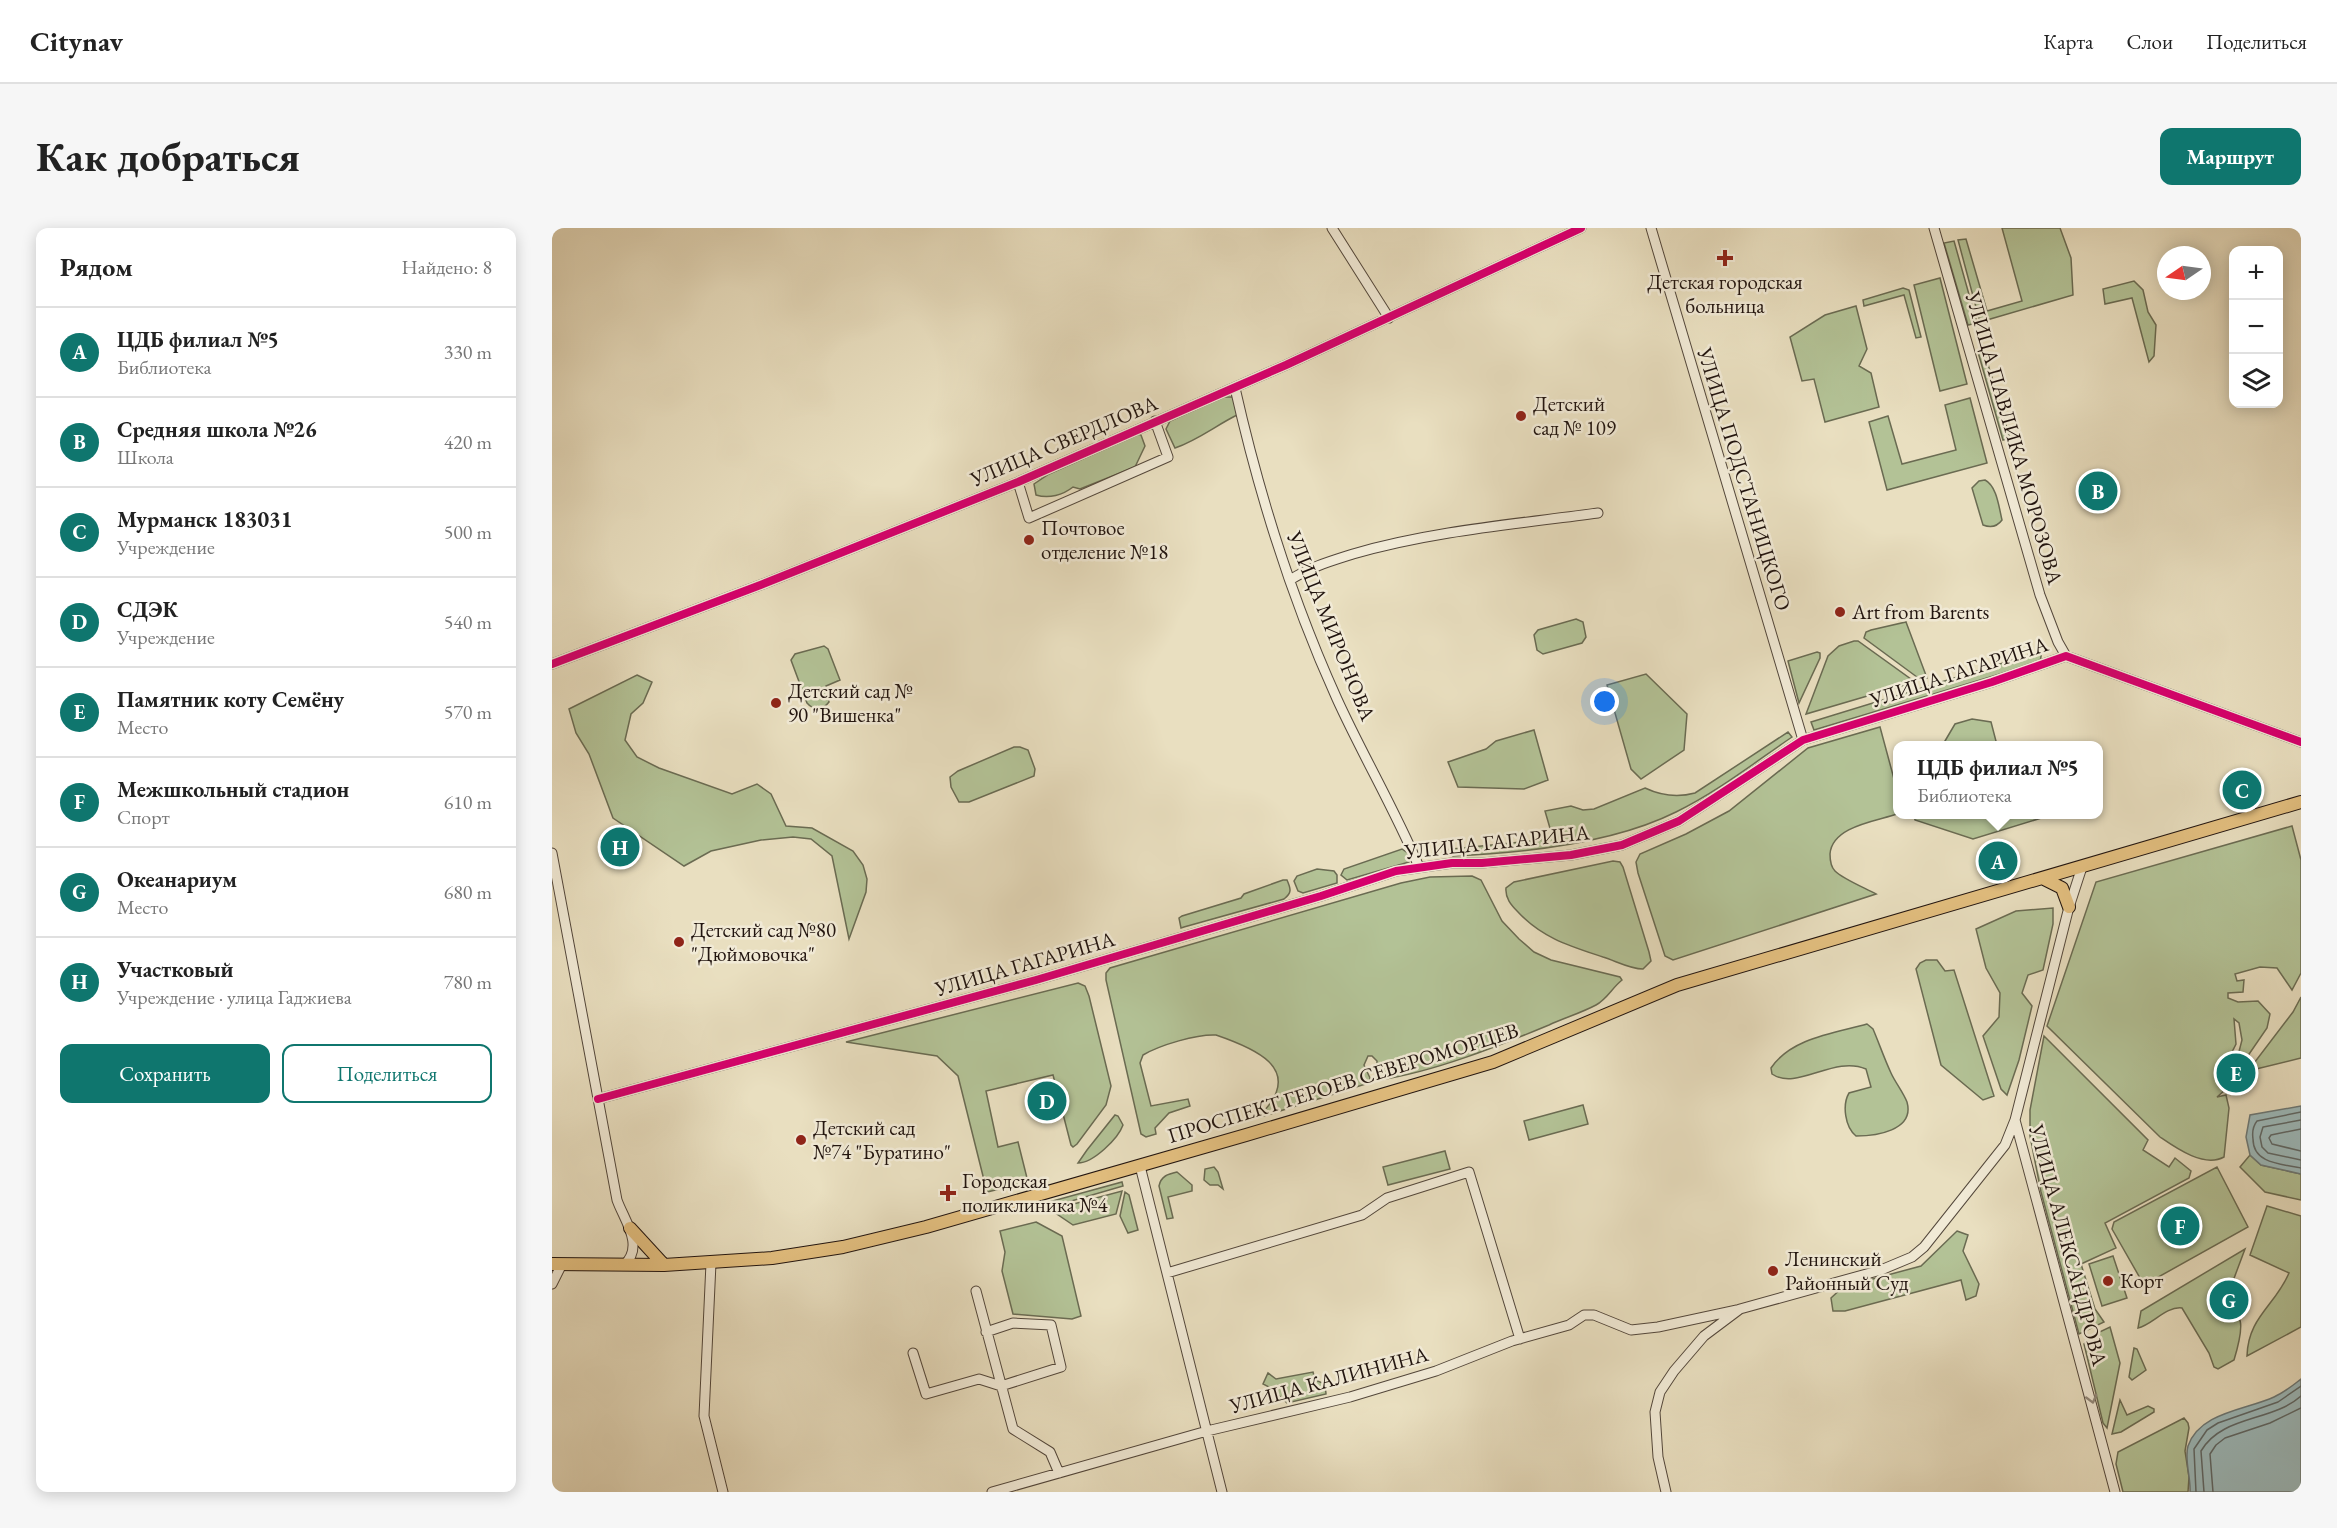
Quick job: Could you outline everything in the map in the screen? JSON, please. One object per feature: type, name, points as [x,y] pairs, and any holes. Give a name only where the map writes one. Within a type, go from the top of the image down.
[{"type":"main road","name":"ПРОСПЕКТ ГЕРОЕВ СЕВЕРОМОРЦЕВ","points":[[557,1264],[664,1265],[772,1258],[843,1247],[983,1211],[1492,1062],[1677,985],[2044,879],[2301,801]]},
{"type":"main road","points":[[2044,879],[2062,888],[2069,907]]},
{"type":"main road","points":[[630,1228],[664,1265]]},
{"type":"street","points":[[1332,228],[1389,318]]},
{"type":"street","points":[[1551,241],[1557,228]]},
{"type":"street","name":"УЛИЦА СВЕРДЛОВА","points":[[554,665],[1018,482],[1235,388],[1581,228]]},
{"type":"street","name":"УЛИЦА ПОДСТАНИЦКОГО","points":[[1651,228],[1803,740]]},
{"type":"street","name":"УЛИЦА ПАВЛИКА МОРОЗОВА","points":[[1934,228],[2040,595],[2058,642],[2066,656]]},
{"type":"street","name":"УЛИЦА МИРОНОВА","points":[[1235,388],[1259,488],[1290,580],[1334,692],[1419,867]]},
{"type":"street","points":[[1018,482],[1029,518],[1168,457],[1155,421]]},
{"type":"street","points":[[1290,580],[1308,568],[1379,547],[1491,527],[1598,513]]},
{"type":"street","name":"УЛИЦА ГАГАРИНА","points":[[598,1099],[1036,980],[1322,896],[1371,878],[1419,867],[1571,855],[1622,845],[1679,821],[1803,740],[1992,682],[2066,656],[2301,742]]},
{"type":"street","points":[[552,853],[618,1203],[630,1228],[633,1250],[631,1257],[624,1265]]},
{"type":"street","name":"УЛИЦА АЛЕКСАНДРОВА","points":[[2082,867],[2069,907],[2015,1120],[2115,1492]]},
{"type":"street","name":"УЛИЦА КАЛИНИНА","points":[[992,1492],[1207,1431],[1350,1397],[1436,1371],[1520,1339],[1569,1325],[1584,1315],[1605,1318],[1631,1330],[1658,1327],[1740,1310],[1881,1270],[1912,1257],[1924,1247],[2005,1145],[2015,1120]]},
{"type":"street","points":[[1140,1166],[1222,1492]]},
{"type":"street","points":[[1167,1273],[1362,1215],[1386,1198],[1469,1172],[1520,1339]]},
{"type":"street","points":[[711,1263],[704,1416],[723,1492]]},
{"type":"street","points":[[552,1284],[557,1264]]},
{"type":"street","points":[[976,1291],[1013,1429],[1050,1452],[1059,1473]]},
{"type":"street","points":[[1666,1492],[1656,1442],[1655,1412],[1660,1392],[1674,1371],[1704,1336],[1740,1310]]},
{"type":"street","points":[[913,1353],[926,1394],[979,1379],[1001,1386],[1061,1367],[1051,1325],[1013,1323],[986,1332]]},
{"type":"green space","points":[[2002,228],[2060,228],[2071,258],[2073,295],[1980,322],[1958,240],[1966,239],[1987,311],[2022,301]]},
{"type":"green space","points":[[1954,241],[1977,323],[1968,325],[1944,243]]},
{"type":"green space","points":[[1940,278],[1967,384],[1940,391],[1914,285]]},
{"type":"green space","points":[[2134,281],[2143,290],[2148,312],[2156,325],[2154,356],[2149,362],[2132,298],[2105,304],[2103,289]]},
{"type":"green space","points":[[1903,288],[1909,290],[1921,337],[1916,338],[1904,295],[1864,306],[1863,300]]},
{"type":"green space","points":[[1856,306],[1867,349],[1859,366],[1871,373],[1879,407],[1825,422],[1814,379],[1802,381],[1790,337],[1825,315]]},
{"type":"green space","points":[[1984,351],[2010,438],[2003,440],[1978,352]]},
{"type":"green space","points":[[1222,397],[1233,397],[1237,415],[1175,448],[1166,429],[1170,421]]},
{"type":"green space","points":[[1970,398],[1987,463],[1887,490],[1869,422],[1888,416],[1902,464],[1956,450],[1945,405]]},
{"type":"green space","points":[[1138,434],[1141,435],[1145,446],[1135,467],[1080,489],[1073,487],[1051,496],[1036,495],[1034,484],[1049,474]]},
{"type":"green space","points":[[1985,480],[1995,492],[2002,520],[1994,526],[1983,525],[1972,488],[1979,481]]},
{"type":"green space","points":[[1576,619],[1583,622],[1586,637],[1582,643],[1543,654],[1537,650],[1534,635],[1538,630]]},
{"type":"green space","points":[[1906,622],[1927,678],[1921,680],[1864,638],[1866,632],[1871,630]]},
{"type":"green space","points":[[1858,641],[1915,682],[1806,714],[1828,656],[1839,646]]},
{"type":"green space","points":[[824,646],[828,649],[840,680],[826,686],[829,702],[824,707],[815,708],[807,703],[791,660],[795,654]]},
{"type":"green space","points":[[2042,651],[2040,662],[1814,730],[1811,722]]},
{"type":"green space","points":[[1820,653],[1820,658],[1799,703],[1788,661]]},
{"type":"green space","points":[[1646,674],[1687,714],[1684,750],[1641,779],[1631,769],[1607,685]]},
{"type":"green space","points":[[637,675],[652,682],[643,703],[631,714],[625,740],[637,757],[659,768],[732,794],[757,784],[771,794],[786,826],[812,828],[853,851],[863,865],[867,879],[866,892],[849,939],[832,856],[811,839],[793,837],[761,840],[711,851],[684,866],[613,818],[589,754],[576,733],[569,709]]},
{"type":"green space","points":[[1972,719],[1991,722],[1996,741],[1945,741],[1955,724]]},
{"type":"green space","points":[[1880,727],[1893,775],[1893,815],[1847,831],[1838,837],[1830,854],[1835,871],[1876,894],[1673,960],[1665,956],[1638,873],[1636,862],[1640,854],[1686,834],[1729,811],[1808,748]]},
{"type":"green space","points":[[1534,730],[1548,780],[1524,789],[1458,787],[1448,762],[1486,749],[1496,741]]},
{"type":"green space","points":[[1788,732],[1792,737],[1721,786],[1676,812],[1625,832],[1538,849],[1508,852],[1453,856],[1442,850],[1540,840],[1552,835],[1545,811],[1571,806],[1583,810],[1594,809],[1645,788],[1670,795],[1695,793]]},
{"type":"green space","points":[[1014,747],[1028,750],[1035,769],[1034,776],[969,802],[959,802],[951,787],[950,777],[958,771]]},
{"type":"green space","points":[[1915,819],[2038,819],[1973,839]]},
{"type":"green space","points":[[2292,826],[2301,860],[2301,973],[2292,990],[2277,968],[2260,967],[2235,974],[2237,981],[2244,980],[2243,992],[2228,993],[2228,998],[2238,1002],[2258,1001],[2270,1014],[2267,1028],[2245,1060],[2236,1063],[2242,1040],[2239,1023],[2234,1019],[2236,1044],[2226,1064],[2225,1090],[2217,1097],[2226,1095],[2229,1108],[2224,1157],[2216,1160],[2199,1158],[2182,1151],[2160,1137],[2047,1026],[2096,882]]},
{"type":"green space","points":[[1402,849],[1409,854],[1409,862],[1347,880],[1341,875],[1344,869]]},
{"type":"green space","points":[[1613,861],[1620,862],[1623,867],[1649,952],[1651,961],[1643,969],[1579,949],[1547,935],[1527,921],[1506,895],[1506,888],[1514,882]]},
{"type":"green space","points":[[1317,869],[1334,871],[1337,875],[1337,883],[1303,893],[1298,891],[1294,881],[1297,876]]},
{"type":"green space","points":[[1472,876],[1481,880],[1502,921],[1534,952],[1551,960],[1620,977],[1622,980],[1603,1000],[1590,1008],[1508,1042],[1423,1071],[1380,1080],[1377,1074],[1377,1061],[1372,1056],[1368,1056],[1364,1065],[1370,1078],[1369,1083],[1264,1116],[1264,1111],[1275,1096],[1278,1083],[1276,1071],[1258,1053],[1216,1035],[1199,1036],[1169,1044],[1143,1055],[1140,1063],[1151,1106],[1188,1099],[1190,1106],[1169,1113],[1155,1128],[1156,1134],[1146,1137],[1141,1134],[1106,980],[1106,973],[1110,968],[1401,883],[1430,877]]},
{"type":"green space","points":[[1287,880],[1290,888],[1290,893],[1284,899],[1181,928],[1179,918],[1182,916],[1241,898],[1244,894]]},
{"type":"green space","points":[[2053,908],[2053,924],[2043,970],[2028,975],[2022,993],[2032,1006],[2019,1060],[2007,1095],[2001,1089],[1983,1036],[1999,1017],[2000,993],[1986,968],[1976,929],[2016,911]]},
{"type":"green space","points":[[1926,960],[1937,960],[1945,971],[1954,970],[1994,1096],[1983,1100],[1941,1065],[1916,969]]},
{"type":"green space","points":[[1078,983],[1085,986],[1089,996],[1111,1086],[1106,1105],[1077,1144],[1073,1147],[1071,1145],[1053,1075],[986,1091],[998,1147],[1018,1142],[1028,1182],[987,1192],[958,1076],[937,1056],[846,1042]]},
{"type":"green space","points":[[2301,997],[2301,1058],[2248,1071],[2293,1012]]},
{"type":"green space","points":[[1867,1024],[1873,1029],[1891,1073],[1907,1102],[1908,1112],[1905,1120],[1892,1130],[1873,1135],[1856,1136],[1849,1127],[1845,1110],[1849,1093],[1871,1087],[1866,1069],[1841,1066],[1804,1076],[1782,1078],[1772,1074],[1771,1068],[1780,1058],[1802,1043]]},
{"type":"green space","points":[[2044,1036],[2148,1140],[2143,1150],[2169,1167],[2175,1158],[2191,1171],[2189,1178],[2105,1223],[2116,1248],[2081,1264],[2095,1309],[2104,1322],[2079,1334],[2041,1192],[2030,1136],[2030,1110]]},
{"type":"green space","points":[[1583,1105],[1588,1124],[1529,1140],[1524,1121]]},
{"type":"green space","points":[[1115,1115],[1123,1125],[1116,1137],[1098,1155],[1078,1163],[1087,1150]]},
{"type":"green space","points":[[1445,1151],[1450,1169],[1388,1185],[1383,1167]]},
{"type":"green space","points":[[2250,1155],[2261,1165],[2301,1174],[2301,1200],[2265,1192],[2240,1167]]},
{"type":"green space","points":[[1214,1167],[1218,1172],[1223,1189],[1218,1185],[1210,1185],[1204,1180],[1205,1169]]},
{"type":"green space","points":[[2217,1167],[2248,1227],[2144,1285],[2112,1229],[2114,1222]]},
{"type":"green space","points":[[1177,1172],[1192,1185],[1192,1191],[1168,1197],[1173,1218],[1167,1219],[1159,1186],[1165,1176]]},
{"type":"green space","points":[[1122,1182],[1123,1186],[1044,1209],[1038,1205]]},
{"type":"green space","points":[[1122,1191],[1116,1214],[1073,1225],[1051,1210]]},
{"type":"green space","points":[[1125,1192],[1129,1195],[1138,1230],[1128,1233],[1120,1216]]},
{"type":"green space","points":[[2267,1206],[2301,1216],[2301,1327],[2247,1356],[2252,1331],[2257,1321],[2289,1273],[2250,1255]]},
{"type":"green space","points":[[1036,1222],[1062,1236],[1081,1316],[1072,1319],[1013,1314],[1002,1271],[1005,1252],[1000,1231]]},
{"type":"green space","points":[[1957,1231],[1968,1235],[1963,1251],[1979,1284],[1976,1296],[1966,1300],[1961,1280],[1845,1311],[1833,1311],[1831,1298],[1843,1287],[1921,1266]]},
{"type":"green space","points":[[2245,1249],[2233,1281],[2214,1291],[2210,1301],[2214,1316],[2228,1321],[2239,1318],[2240,1332],[2234,1360],[2218,1369],[2214,1367],[2209,1353],[2182,1308],[2170,1310],[2138,1328],[2141,1311]]},
{"type":"green space","name":"Корт","points":[[2113,1256],[2127,1298],[2102,1306],[2089,1264]]},
{"type":"green space","points":[[2110,1327],[2120,1363],[2107,1428],[2103,1423],[2084,1344],[2091,1336]]},
{"type":"green space","points":[[2134,1348],[2137,1349],[2146,1370],[2132,1380],[2129,1377]]},
{"type":"green space","points":[[1313,1372],[1315,1380],[1325,1384],[1326,1394],[1287,1403],[1271,1388],[1263,1384],[1268,1373],[1276,1379]]},
{"type":"green space","points":[[2120,1400],[2127,1415],[2148,1406],[2154,1409],[2154,1412],[2121,1432],[2112,1434]]},
{"type":"green space","points":[[2184,1418],[2189,1428],[2185,1451],[2189,1477],[2188,1492],[2123,1492],[2116,1464],[2118,1452]]},
{"type":"water","points":[[2301,1106],[2301,1174],[2261,1165],[2250,1155],[2246,1137],[2250,1115]]},
{"type":"water","points":[[2301,1379],[2301,1492],[2190,1492],[2187,1451],[2194,1435],[2213,1419],[2274,1397]]},
{"type":"cycle path","points":[[552,664],[763,584],[1018,482],[1286,365],[1581,228]]},
{"type":"cycle path","points":[[598,1099],[1036,980],[1321,896],[1396,871],[1452,863],[1482,863],[1571,855],[1622,845],[1679,821],[1803,740],[1992,682],[2066,656],[2301,742]]},
{"type":"place","name":"Детская городская больница","points":[[1725,258]]},
{"type":"place","name":"Детский сад № 109","points":[[1521,416]]},
{"type":"place","name":"Средняя школа №26","points":[[2098,491]]},
{"type":"place","name":"Почтовое отделение №18","points":[[1029,540]]},
{"type":"place","name":"Art from Barents","points":[[1840,612]]},
{"type":"place","name":"Детский сад № 90 \"Вишенка\"","points":[[776,703]]},
{"type":"place","name":"Мурманск 183031","points":[[2242,790]]},
{"type":"place","name":"Участковый","points":[[620,847]]},
{"type":"place","name":"ЦДБ филиал №5","points":[[1998,861]]},
{"type":"place","name":"Детский сад №80 \"Дюймовочка\"","points":[[679,942]]},
{"type":"place","name":"Памятник коту Семёну","points":[[2236,1073]]},
{"type":"place","name":"СДЭК","points":[[1047,1101]]},
{"type":"place","name":"Детский сад №74 \"Буратино\"","points":[[801,1140]]},
{"type":"place","name":"Городская поликлиника №4","points":[[948,1193]]},
{"type":"place","name":"Межшкольный стадион","points":[[2180,1226]]},
{"type":"place","name":"Ленинский Районный Суд","points":[[1773,1271]]},
{"type":"place","name":"Корт","points":[[2108,1281]]},
{"type":"place","name":"Океанариум","points":[[2229,1300]]}]
